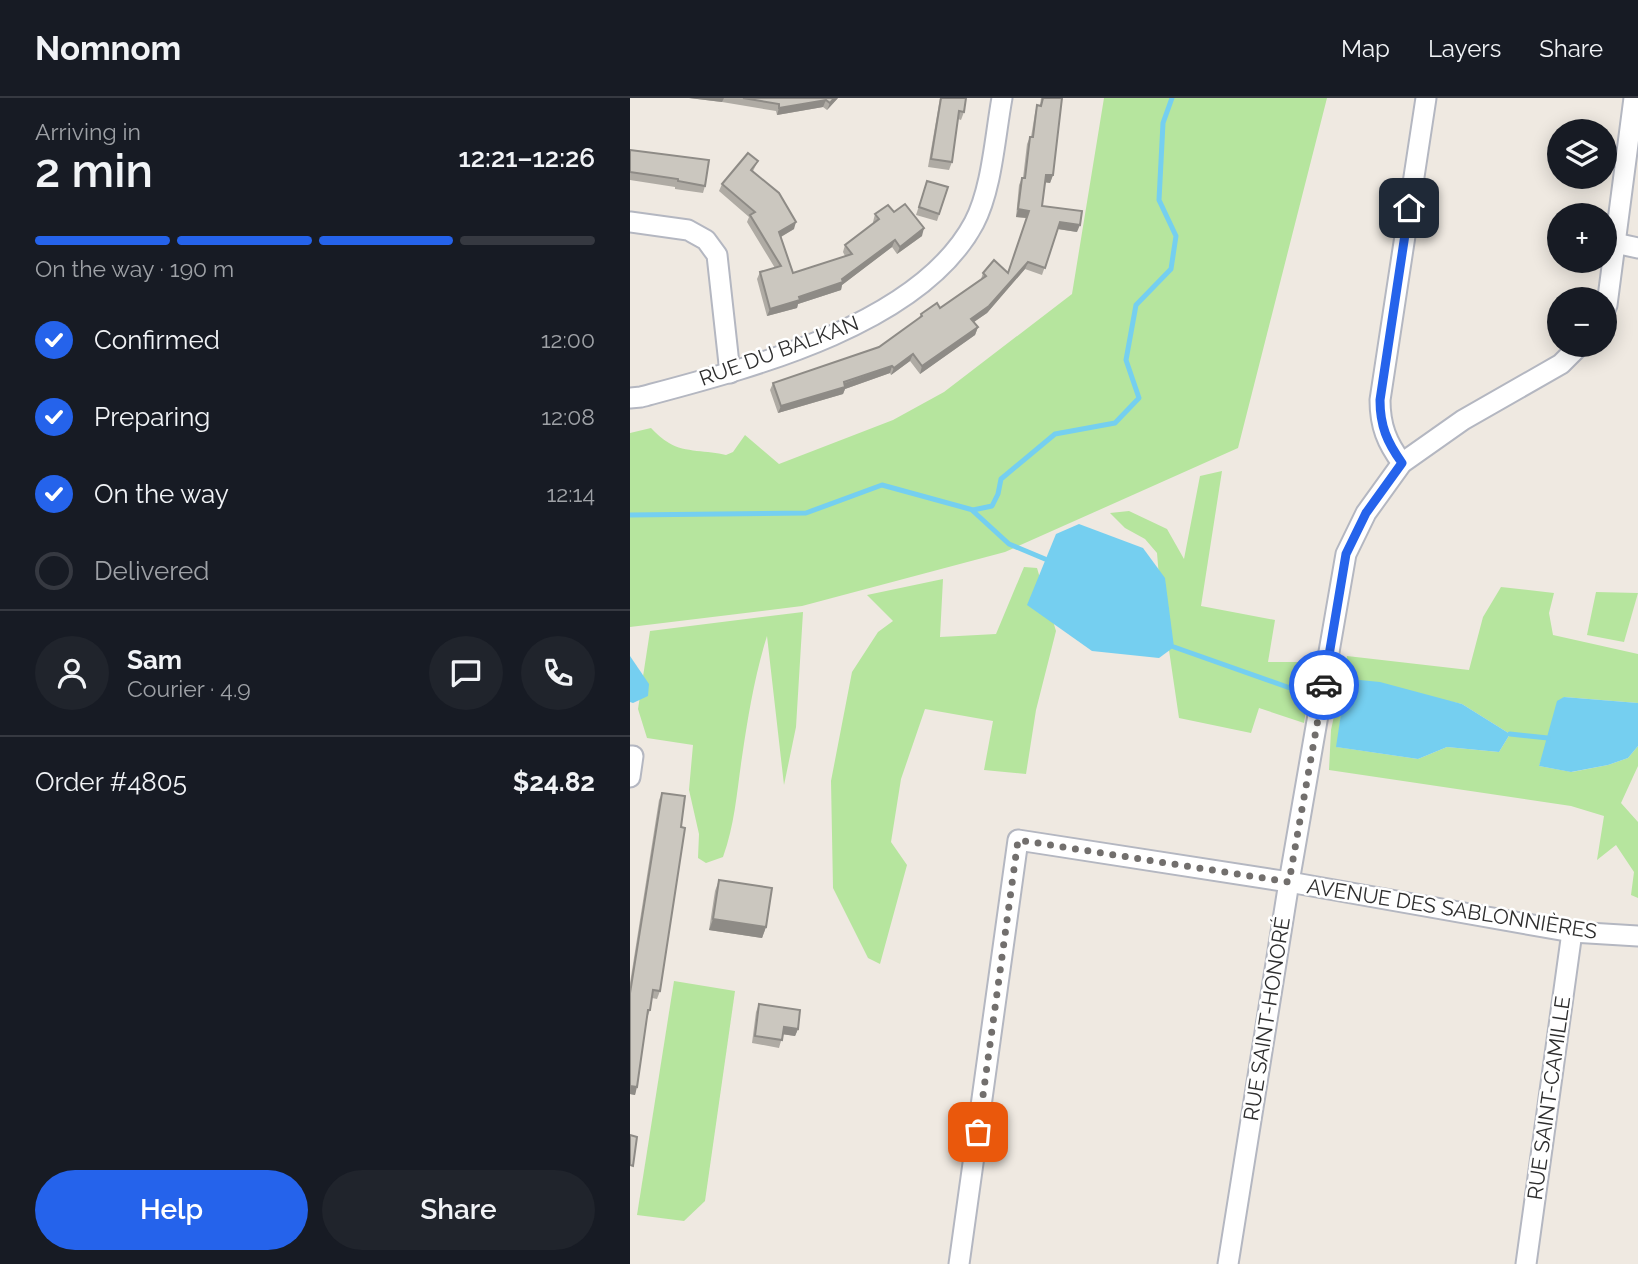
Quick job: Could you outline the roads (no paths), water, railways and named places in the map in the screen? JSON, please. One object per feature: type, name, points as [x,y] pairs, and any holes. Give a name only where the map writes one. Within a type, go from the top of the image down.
[{"type":"street","name":"RUE DU BALKAN","points":[[630,398],[730,373],[852,328],[918,287],[957,247],[975,222],[986,187],[1002,98]]},
{"type":"street","points":[[1402,463],[1388,443],[1380,421],[1380,400],[1426,98]]},
{"type":"street","points":[[1617,228],[1634,98]]},
{"type":"street","points":[[630,222],[688,230],[706,240],[717,255],[730,373]]},
{"type":"street","points":[[1617,243],[1638,248]]},
{"type":"street","name":"RUE SAINT-HONORÉ","points":[[1228,1264],[1289,882],[1346,554],[1366,513],[1402,463],[1463,420],[1561,364],[1568,357]]},
{"type":"street","points":[[630,777],[632,756]]},
{"type":"street","name":"AVENUE DES SABLONNIÈRES","points":[[959,1264],[1018,840],[1289,882],[1572,932],[1638,936]]},
{"type":"street","name":"RUE SAINT-CAMILLE","points":[[1526,1264],[1572,932]]},
{"type":"water","points":[[1079,524],[1143,548],[1165,578],[1174,647],[1159,658],[1092,651],[1027,605],[1056,534]]},
{"type":"water","points":[[630,656],[649,684],[648,696],[633,703],[630,702]]},
{"type":"water","points":[[1350,679],[1380,682],[1462,704],[1510,734],[1499,752],[1447,747],[1418,759],[1336,747],[1342,707]]},
{"type":"water","points":[[1564,697],[1638,703],[1638,746],[1628,758],[1608,765],[1571,772],[1539,766],[1557,701]]},
{"type":"waterway","points":[[630,515],[806,513],[882,485],[973,510],[992,506],[1001,479],[1055,434],[1115,423],[1139,398],[1126,360],[1136,305],[1171,269],[1176,236],[1159,200],[1163,123],[1172,98]]},
{"type":"waterway","points":[[973,511],[1009,544],[1045,559]]},
{"type":"waterway","points":[[1174,647],[1307,694]]},
{"type":"waterway","points":[[1337,703],[1342,707]]},
{"type":"waterway","points":[[1510,734],[1548,738]]}]
